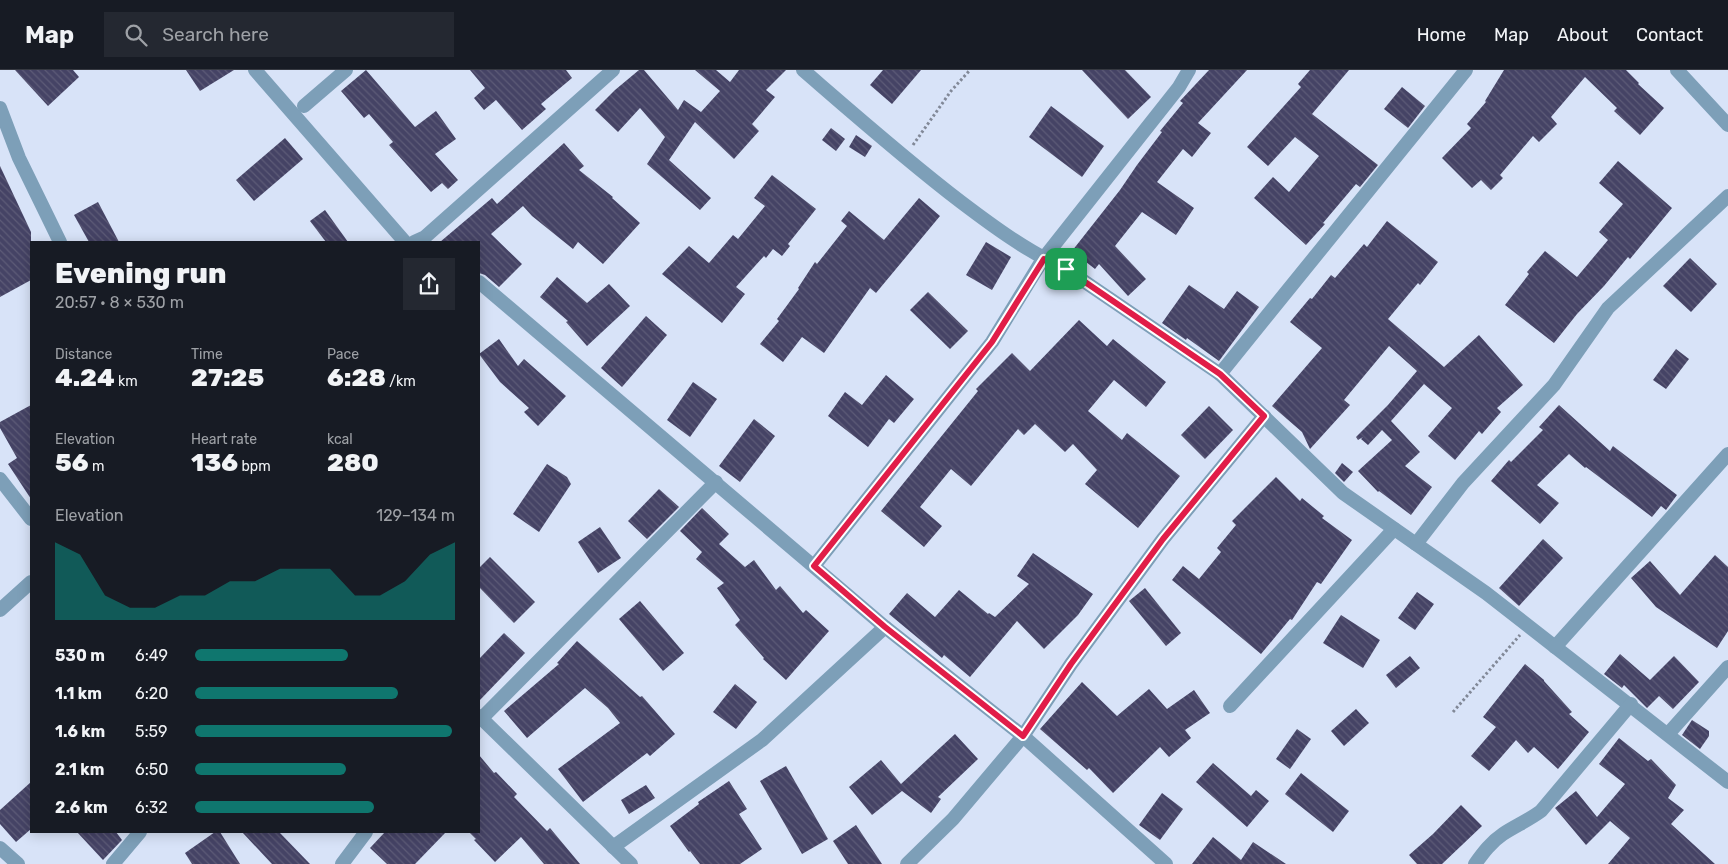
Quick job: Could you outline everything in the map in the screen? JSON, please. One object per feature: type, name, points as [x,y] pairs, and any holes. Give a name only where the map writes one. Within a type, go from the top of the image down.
[{"type":"street","points":[[255,70],[405,241]]},
{"type":"street","points":[[304,106],[346,70]]},
{"type":"street","points":[[423,241],[613,70]]},
{"type":"street","points":[[803,70],[904,158],[983,218],[1044,259],[1066,269],[1220,374],[1344,493],[1486,593],[1631,704],[1728,782]]},
{"type":"street","points":[[814,566],[992,342],[1044,259],[1179,87],[1189,70]]},
{"type":"street","points":[[1220,374],[1466,70]]},
{"type":"street","points":[[1676,70],[1728,124]]},
{"type":"street","points":[[0,108],[19,158],[60,241]]},
{"type":"street","points":[[1416,544],[1463,483],[1554,385],[1608,308],[1728,196]]},
{"type":"street","points":[[480,283],[885,627],[1023,736],[1166,864]]},
{"type":"street","points":[[907,864],[953,819],[1023,736],[1071,664],[1157,546],[1264,416]]},
{"type":"street","points":[[1556,646],[1728,454]]},
{"type":"street","points":[[0,478],[30,518]]},
{"type":"street","points":[[631,864],[480,718],[716,482]]},
{"type":"street","points":[[1230,706],[1394,529]]},
{"type":"street","points":[[0,610],[30,583]]},
{"type":"street","points":[[613,847],[762,740],[885,627]]},
{"type":"street","points":[[1668,734],[1728,667]]},
{"type":"street","points":[[1475,864],[1491,843],[1502,834],[1529,820],[1541,810],[1631,704]]},
{"type":"street","points":[[113,864],[139,833]]},
{"type":"street","points":[[342,864],[365,833]]},
{"type":"street","points":[[0,848],[18,864]]},
{"type":"path","points":[[904,158],[951,91],[970,70]]},
{"type":"path","points":[[1453,712],[1528,626]]},
{"type":"building","points":[[15,70],[73,70],[79,77],[48,106]]},
{"type":"building","points":[[186,70],[234,70],[200,91]]},
{"type":"building","points":[[366,70],[415,127],[436,111],[456,139],[435,154],[458,180],[448,189],[442,183],[431,192],[389,145],[393,142],[369,114],[364,118],[341,91]]},
{"type":"building","points":[[470,70],[566,70],[572,78],[541,104],[546,109],[522,130],[496,100],[484,110],[474,98],[485,88]]},
{"type":"building","points":[[639,70],[644,70],[678,110],[684,100],[701,112],[720,91],[695,70],[716,70],[730,82],[739,70],[786,70],[766,90],[775,97],[752,124],[759,131],[734,159],[695,122],[669,160],[711,198],[700,210],[647,164],[665,137],[640,108],[618,132],[595,110]]},
{"type":"building","points":[[883,70],[921,70],[892,104],[870,85]]},
{"type":"building","points":[[1082,70],[1125,70],[1151,97],[1128,119]]},
{"type":"building","points":[[1209,70],[1247,70],[1198,123],[1211,133],[1192,157],[1183,149],[1157,182],[1194,208],[1176,235],[1142,212],[1115,246],[1146,279],[1128,296],[1099,264],[1095,269],[1072,251],[1120,190],[1162,132],[1160,131],[1183,103],[1180,101]]},
{"type":"building","points":[[1310,70],[1349,70],[1312,114],[1378,165],[1360,187],[1356,184],[1306,245],[1254,198],[1273,177],[1289,192],[1319,156],[1295,137],[1268,166],[1247,147],[1301,87],[1298,84]]},
{"type":"building","points":[[1504,70],[1626,70],[1664,108],[1640,135],[1614,111],[1617,108],[1585,77],[1551,117],[1557,124],[1539,142],[1533,136],[1500,175],[1503,178],[1491,190],[1481,180],[1472,188],[1442,158],[1471,128],[1467,124],[1486,102]]},
{"type":"building","points":[[1402,87],[1425,106],[1408,128],[1384,109]]},
{"type":"building","points":[[1051,106],[1104,146],[1082,177],[1029,137]]},
{"type":"building","points":[[831,128],[845,139],[836,151],[822,140]]},
{"type":"building","points":[[856,135],[872,146],[865,157],[849,147]]},
{"type":"building","points":[[285,138],[303,159],[254,201],[236,180]]},
{"type":"building","points":[[564,143],[584,166],[579,170],[613,197],[640,223],[603,264],[578,242],[573,249],[532,216],[523,206],[491,234],[522,264],[499,287],[485,275],[480,273],[480,241],[441,241],[492,198],[497,204]]},
{"type":"building","points":[[1618,161],[1672,208],[1630,259],[1628,257],[1554,343],[1505,305],[1529,274],[1527,272],[1545,251],[1577,277],[1608,240],[1599,232],[1623,204],[1599,183]]},
{"type":"building","points":[[0,166],[31,232],[31,241],[30,281],[0,297]]},
{"type":"building","points":[[772,175],[816,209],[788,244],[790,246],[782,256],[773,249],[766,258],[764,256],[736,287],[745,294],[722,323],[662,274],[689,246],[709,263],[733,235],[738,239],[765,206],[754,198]]},
{"type":"building","points":[[919,198],[940,216],[876,293],[870,288],[824,353],[802,337],[783,362],[760,344],[779,321],[777,319],[799,289],[815,262],[817,264],[847,226],[841,221],[849,211],[884,240]]},
{"type":"building","points":[[98,202],[118,241],[88,241],[74,215]]},
{"type":"building","points":[[325,210],[347,241],[325,241],[310,221]]},
{"type":"building","points":[[1387,221],[1438,262],[1420,285],[1418,283],[1388,319],[1444,367],[1479,335],[1523,385],[1497,408],[1501,412],[1482,434],[1479,431],[1455,460],[1428,436],[1452,408],[1424,384],[1391,421],[1420,452],[1405,466],[1432,487],[1411,515],[1378,492],[1358,471],[1392,440],[1382,430],[1368,445],[1361,439],[1363,437],[1358,440],[1356,437],[1388,405],[1417,371],[1389,346],[1344,400],[1350,405],[1310,449],[1302,432],[1272,406],[1322,348],[1290,322],[1331,275],[1335,278],[1364,244],[1367,247]]},
{"type":"building","points":[[986,242],[1011,257],[992,290],[966,275]]},
{"type":"building","points":[[1690,258],[1717,284],[1691,312],[1663,286]]},
{"type":"building","points":[[557,277],[587,303],[609,284],[630,306],[587,346],[566,322],[568,321],[540,297]]},
{"type":"building","points":[[1189,285],[1224,309],[1237,291],[1259,307],[1219,361],[1162,323]]},
{"type":"building","points":[[928,292],[968,331],[950,349],[910,310]]},
{"type":"building","points":[[646,316],[667,335],[622,387],[601,368]]},
{"type":"building","points":[[1079,320],[1107,346],[1113,339],[1166,382],[1146,407],[1114,380],[1088,411],[1122,440],[1127,433],[1180,476],[1138,528],[1085,484],[1097,470],[1073,444],[1065,452],[1035,424],[1024,435],[1018,429],[971,486],[951,469],[920,507],[942,526],[924,547],[881,511],[978,391],[976,389],[1012,353],[1030,371]]},
{"type":"building","points":[[499,339],[518,366],[524,359],[566,396],[538,426],[524,412],[529,408],[500,382],[480,353]]},
{"type":"building","points":[[1676,349],[1689,359],[1666,389],[1653,380]]},
{"type":"building","points":[[886,375],[914,399],[894,423],[889,419],[868,447],[828,416],[845,392],[862,405]]},
{"type":"building","points":[[693,382],[717,399],[690,437],[667,420]]},
{"type":"building","points":[[1559,405],[1610,451],[1613,446],[1677,495],[1666,510],[1661,506],[1652,517],[1569,454],[1537,485],[1559,503],[1540,524],[1491,481],[1509,460],[1511,462],[1543,430],[1539,427]]},
{"type":"building","points":[[30,406],[30,497],[8,464],[17,458],[0,428],[0,422]]},
{"type":"building","points":[[1209,406],[1233,430],[1205,459],[1181,435]]},
{"type":"building","points":[[754,419],[775,436],[740,482],[719,466]]},
{"type":"building","points":[[1342,463],[1353,472],[1344,482],[1335,473]]},
{"type":"building","points":[[547,464],[567,477],[571,484],[539,532],[513,514]]},
{"type":"building","points":[[1276,477],[1300,501],[1302,498],[1324,516],[1322,518],[1352,540],[1321,584],[1317,582],[1292,620],[1290,619],[1261,654],[1172,580],[1183,566],[1199,579],[1221,552],[1217,548],[1236,525],[1232,521]]},
{"type":"building","points":[[659,489],[679,507],[647,539],[628,521]]},
{"type":"building","points":[[702,508],[729,534],[719,544],[745,567],[754,560],[776,590],[780,586],[803,613],[806,610],[829,631],[786,680],[763,659],[735,625],[740,620],[717,588],[724,583],[696,559],[702,552],[680,531]]},
{"type":"building","points":[[600,527],[621,558],[598,573],[578,542]]},
{"type":"building","points":[[1543,539],[1563,558],[1519,606],[1499,588]]},
{"type":"building","points":[[1033,553],[1093,594],[1078,615],[1044,649],[1017,621],[970,677],[944,655],[942,658],[889,614],[907,593],[935,617],[959,590],[988,614],[995,617],[1029,584],[1017,576]]},
{"type":"building","points":[[1715,555],[1728,567],[1728,631],[1717,648],[1656,607],[1631,578],[1650,561],[1680,595]]},
{"type":"building","points":[[490,557],[535,602],[514,623],[480,588],[480,567]]},
{"type":"building","points":[[1145,588],[1181,633],[1166,646],[1129,601]]},
{"type":"building","points":[[1417,592],[1434,604],[1415,630],[1398,618]]},
{"type":"building","points":[[640,601],[684,653],[663,671],[619,619]]},
{"type":"building","points":[[1341,615],[1380,640],[1363,668],[1323,643]]},
{"type":"building","points":[[504,633],[525,653],[480,700],[480,658]]},
{"type":"building","points":[[577,641],[640,697],[642,696],[675,734],[650,756],[647,753],[583,802],[558,769],[620,723],[608,708],[585,688],[527,738],[504,711],[559,664],[557,663]]},
{"type":"building","points":[[1620,654],[1650,680],[1674,656],[1699,682],[1673,709],[1659,696],[1647,708],[1624,685],[1622,688],[1604,674]]},
{"type":"building","points":[[1410,656],[1420,668],[1396,688],[1386,675]]},
{"type":"building","points":[[1525,664],[1544,680],[1572,712],[1569,714],[1589,732],[1558,769],[1534,747],[1528,753],[1516,740],[1489,771],[1471,756],[1496,727],[1483,717]]},
{"type":"building","points":[[1082,682],[1117,716],[1149,689],[1167,709],[1194,690],[1210,713],[1185,730],[1191,738],[1169,757],[1160,747],[1113,793],[1089,768],[1087,770],[1040,729]]},
{"type":"building","points":[[735,684],[757,702],[736,729],[713,712]]},
{"type":"building","points":[[1356,709],[1369,723],[1344,746],[1331,731]]},
{"type":"building","points":[[1692,720],[1709,731],[1709,736],[1700,749],[1682,735]]},
{"type":"building","points":[[1297,729],[1311,739],[1290,769],[1276,759]]},
{"type":"building","points":[[955,734],[978,759],[938,797],[941,799],[931,813],[902,791],[872,815],[849,787],[881,760],[901,784]]},
{"type":"building","points":[[1619,738],[1648,761],[1651,759],[1676,785],[1668,798],[1684,810],[1671,824],[1715,864],[1608,864],[1630,838],[1610,821],[1586,845],[1555,808],[1576,791],[1597,817],[1625,784],[1599,764]]},
{"type":"building","points":[[480,756],[494,773],[496,772],[517,794],[514,797],[547,831],[550,828],[580,864],[544,864],[521,837],[495,862],[474,840],[476,839],[470,833],[480,833]]},
{"type":"building","points":[[1213,763],[1251,796],[1256,790],[1269,801],[1247,827],[1196,782]]},
{"type":"building","points":[[786,766],[828,839],[802,854],[760,781]]},
{"type":"building","points":[[1301,773],[1349,811],[1333,832],[1285,794]]},
{"type":"building","points":[[729,781],[747,809],[739,814],[762,849],[740,864],[700,864],[670,826],[699,804],[698,802]]},
{"type":"building","points":[[30,783],[30,830],[16,842],[0,824],[0,810]]},
{"type":"building","points":[[646,785],[655,798],[629,814],[621,800]]},
{"type":"building","points":[[1162,793],[1183,809],[1160,840],[1139,825]]},
{"type":"building","points":[[1461,805],[1482,826],[1442,864],[1417,864],[1409,855]]},
{"type":"building","points":[[856,825],[882,864],[848,864],[833,841]]},
{"type":"building","points":[[78,833],[117,833],[122,840],[103,860]]},
{"type":"building","points":[[214,833],[221,833],[240,864],[192,864],[185,853]]},
{"type":"building","points":[[243,833],[280,833],[310,864],[272,864]]},
{"type":"building","points":[[384,833],[445,833],[415,864],[387,864],[370,848]]},
{"type":"building","points":[[1213,837],[1241,860],[1253,842],[1286,864],[1192,864]]},
{"type":"route","points":[[1044,259],[1066,269],[1220,374],[1264,416],[1163,539],[1108,612],[1023,736],[885,627],[814,566],[992,342],[1044,259]]}]
